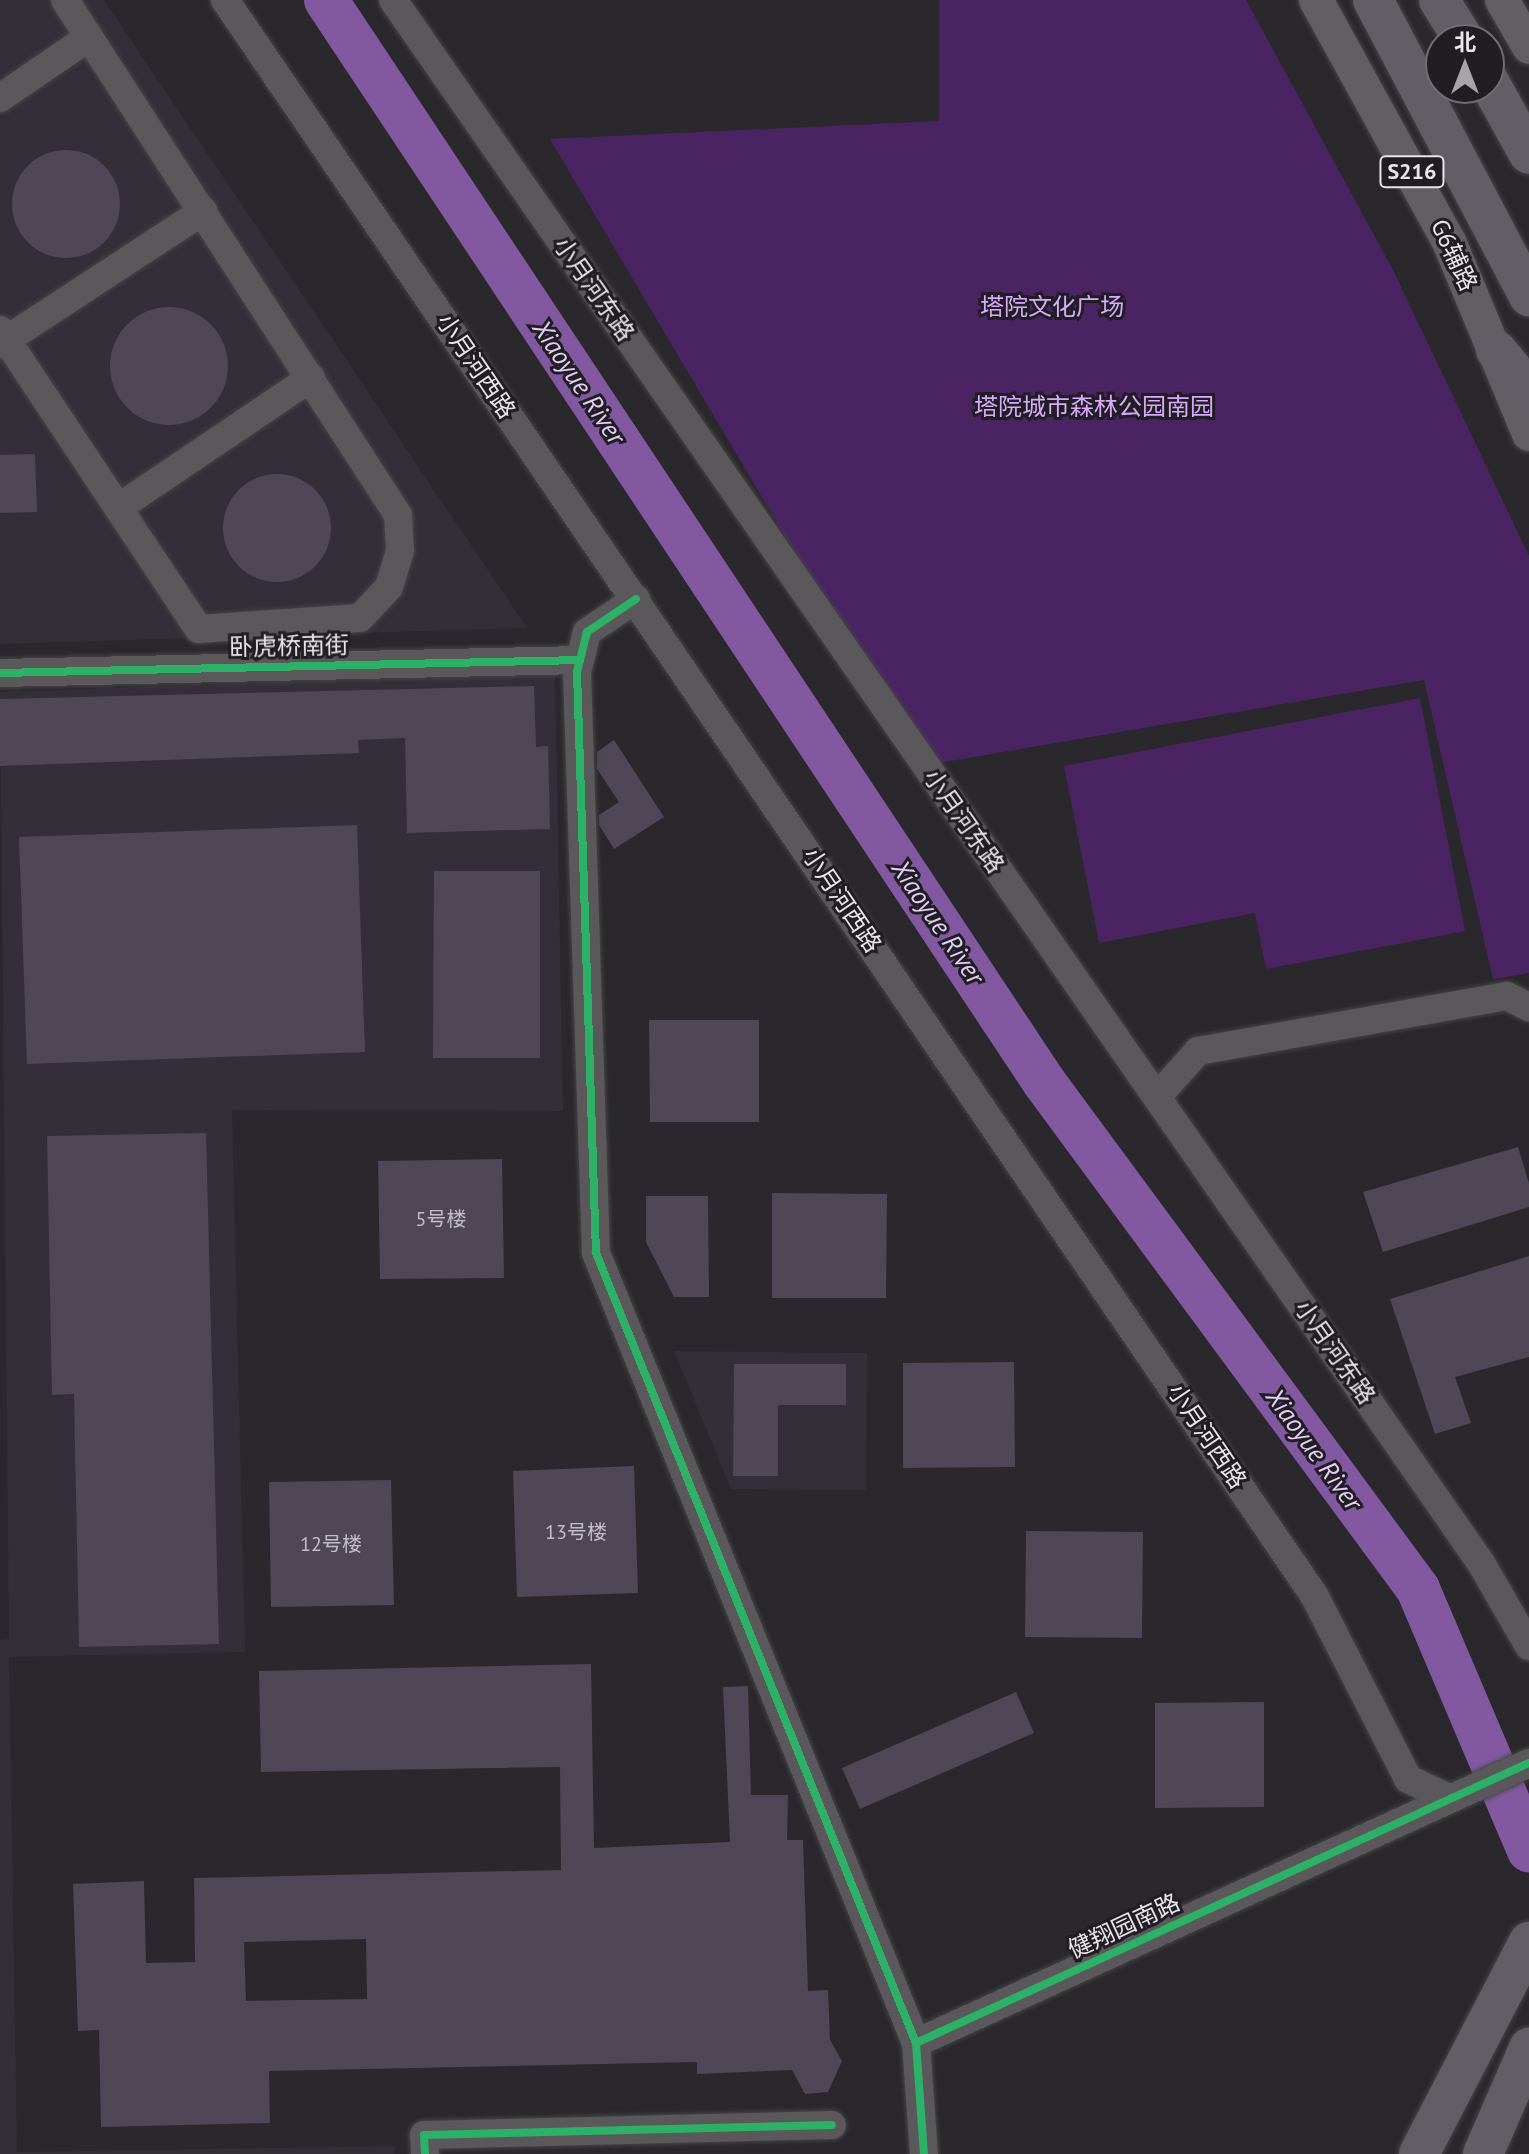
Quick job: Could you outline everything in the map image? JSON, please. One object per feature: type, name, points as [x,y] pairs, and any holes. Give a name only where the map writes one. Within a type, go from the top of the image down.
[{"type":"highway","points":[[1373,0],[1529,296]]},
{"type":"highway","points":[[1439,0],[1454,24]]},
{"type":"highway","points":[[1501,104],[1529,154]]},
{"type":"highway","points":[[1496,350],[1529,390]]},
{"type":"highway","points":[[1419,2154],[1529,1942]]},
{"type":"highway","points":[[1483,2154],[1529,2048]]},
{"type":"main road","name":"G6辅路","points":[[1316,0],[1450,244],[1529,434]]},
{"type":"main road","points":[[1502,0],[1529,47]]},
{"type":"street","points":[[65,0],[203,211],[311,378],[398,515],[400,551],[389,587],[360,618],[199,629],[2,338],[203,211]]},
{"type":"street","name":"小月河西路","points":[[225,0],[1314,1595],[1408,1779],[1449,1798]]},
{"type":"street","name":"小月河东路","points":[[393,0],[1481,1563],[1529,1646]]},
{"type":"street","points":[[0,98],[89,37]]},
{"type":"street","points":[[118,508],[311,378]]},
{"type":"street","points":[[636,599],[587,632],[580,660],[596,1253],[916,2043],[924,2154]]},
{"type":"street","name":"卧虎桥南街","points":[[0,673],[580,660]]},
{"type":"street","points":[[1157,1097],[1198,1051],[1507,996],[1529,1007]]},
{"type":"street","name":"健翔园南路","points":[[916,2043],[1529,1763]]},
{"type":"street","points":[[425,2154],[424,2135],[832,2125]]},
{"type":"shaded area","points":[[0,0],[104,0],[527,628],[0,644]]},
{"type":"shaded area","points":[[555,673],[563,1111],[232,1110],[245,1652],[9,1657],[17,2152],[394,2146],[394,2154],[0,2154],[0,1640],[9,1639],[0,692]]},
{"type":"shaded area","points":[[674,1351],[867,1353],[866,1490],[731,1489]]},
{"type":"green space","name":"塔院城市森林公园南园","points":[[939,0],[1246,0],[1393,270],[1529,556],[1529,973],[1493,979],[1424,680],[921,766],[550,139],[939,121]]},
{"type":"green space","points":[[1420,698],[1465,931],[1266,969],[1255,913],[1099,943],[1064,766]]},
{"type":"building","points":[[66,150],[87,154],[104,166],[116,183],[120,204],[116,225],[104,242],[87,254],[66,258],[45,254],[28,242],[16,225],[12,204],[16,183],[28,166],[45,154]]},
{"type":"building","points":[[169,307],[192,312],[211,324],[223,343],[228,366],[223,389],[211,408],[192,420],[169,425],[146,420],[127,408],[115,389],[110,366],[115,343],[127,324],[146,312]]},
{"type":"building","points":[[35,454],[37,512],[0,513],[0,455]]},
{"type":"building","points":[[277,474],[298,478],[315,490],[327,507],[331,528],[327,549],[315,566],[298,578],[277,582],[256,578],[239,566],[227,549],[223,528],[227,507],[239,490],[256,478]]},
{"type":"building","points":[[534,686],[536,747],[548,746],[550,829],[407,833],[405,738],[358,740],[359,753],[0,766],[0,699]]},
{"type":"building","points":[[614,740],[664,817],[614,849],[599,825],[599,815],[619,802],[597,769],[597,752]]},
{"type":"building","points":[[357,825],[365,1052],[27,1064],[19,837]]},
{"type":"building","points":[[434,871],[540,871],[540,1058],[433,1058]]},
{"type":"building","points":[[649,1020],[759,1020],[759,1122],[650,1122]]},
{"type":"building","points":[[206,1133],[219,1644],[79,1647],[74,1394],[52,1395],[47,1136]]},
{"type":"building","points":[[1518,1147],[1529,1183],[1529,1207],[1383,1252],[1363,1192]]},
{"type":"building","points":[[502,1159],[504,1278],[380,1279],[378,1161]]},
{"type":"building","points":[[772,1193],[887,1194],[886,1298],[772,1298]]},
{"type":"building","points":[[646,1196],[708,1196],[709,1297],[674,1297],[646,1242]]},
{"type":"building","points":[[1529,1256],[1529,1357],[1455,1377],[1471,1423],[1435,1434],[1390,1299]]},
{"type":"building","points":[[1014,1362],[1015,1467],[903,1468],[903,1363]]},
{"type":"building","points":[[734,1364],[846,1364],[846,1405],[778,1405],[778,1476],[733,1476]]},
{"type":"building","points":[[634,1466],[638,1593],[517,1597],[513,1471]]},
{"type":"building","points":[[391,1480],[394,1605],[271,1607],[269,1482]]},
{"type":"building","points":[[1026,1531],[1143,1532],[1142,1638],[1025,1637]]},
{"type":"building","points":[[591,1664],[594,1848],[730,1842],[723,1687],[748,1686],[751,1795],[788,1795],[787,1840],[803,1840],[808,1991],[828,1990],[830,2040],[842,2061],[828,2092],[805,2094],[792,2070],[697,2074],[697,2062],[269,2071],[270,2123],[101,2127],[99,2030],[78,2031],[73,1884],[144,1881],[146,1963],[195,1962],[194,1878],[561,1870],[560,1767],[261,1772],[259,1671]],"holes":[[[366,1939],[367,1999],[246,2001],[244,1942]]]},
{"type":"building","points":[[1016,1692],[1034,1733],[860,1809],[842,1768]]},
{"type":"building","points":[[1264,1702],[1264,1807],[1155,1808],[1155,1703]]},
{"type":"waterway","name":"Xiaoyue River","points":[[326,0],[1044,1082],[1418,1589],[1529,1850]]},
{"type":"cycle path","points":[[636,599],[587,632],[577,672],[596,1253],[916,2043],[924,2154]]},
{"type":"cycle path","points":[[0,673],[580,660]]},
{"type":"cycle path","points":[[916,2043],[1529,1763]]},
{"type":"cycle path","points":[[425,2154],[424,2135],[832,2125]]},
{"type":"park label","name":"塔院文化广场","points":[[1052,307]]}]
